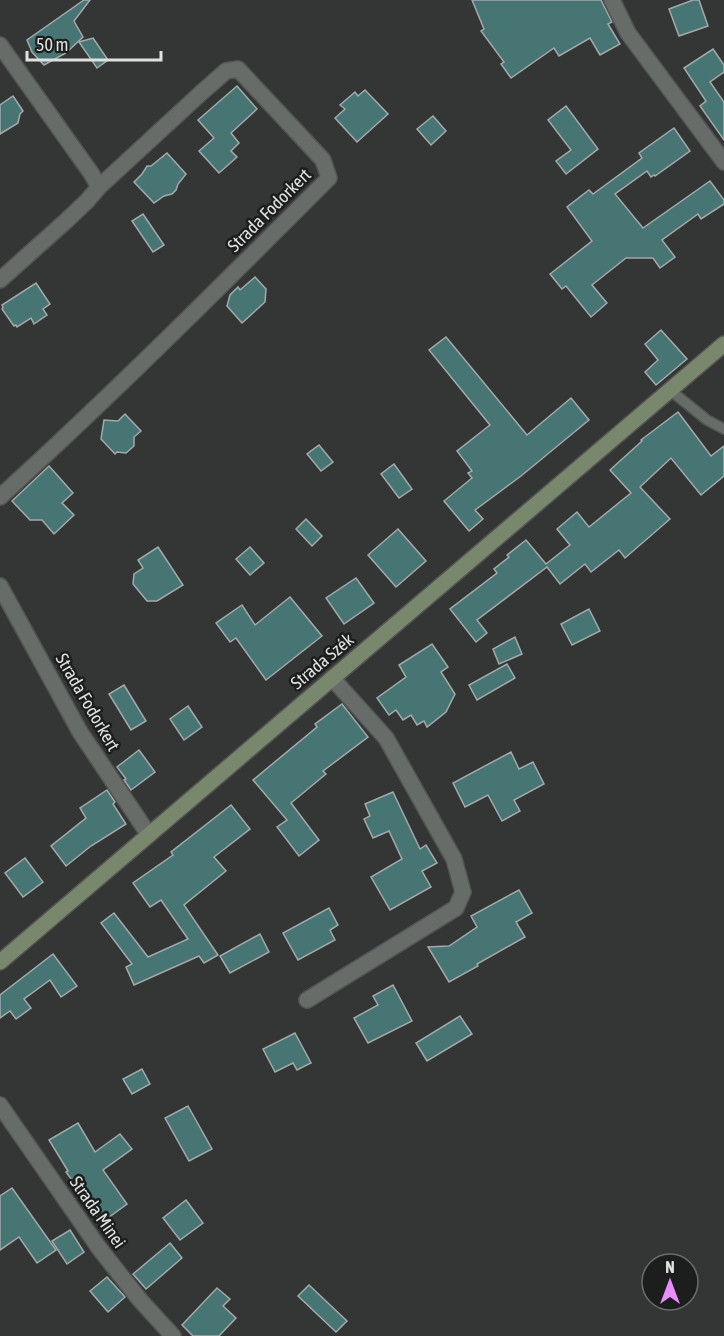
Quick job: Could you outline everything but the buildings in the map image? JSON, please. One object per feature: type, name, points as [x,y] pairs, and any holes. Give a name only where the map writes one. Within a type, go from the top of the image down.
[{"type":"street","points":[[612,0],[628,33],[724,162]]},
{"type":"street","points":[[0,45],[99,187]]},
{"type":"street","name":"Strada Fodorkert","points":[[0,279],[66,221],[99,187],[226,71],[238,69],[323,160],[329,178],[186,321],[0,497]]},
{"type":"street","name":"Strada Szék","points":[[0,962],[724,344]]},
{"type":"street","name":"Strada Fodorkert","points":[[0,586],[80,732],[149,835]]},
{"type":"street","points":[[307,1000],[456,908],[463,892],[454,859],[386,738],[332,678]]},
{"type":"street","name":"Strada Minei","points":[[0,1105],[99,1248],[140,1300],[173,1336]]},
{"type":"lane","points":[[670,390],[707,420],[724,429]]}]
